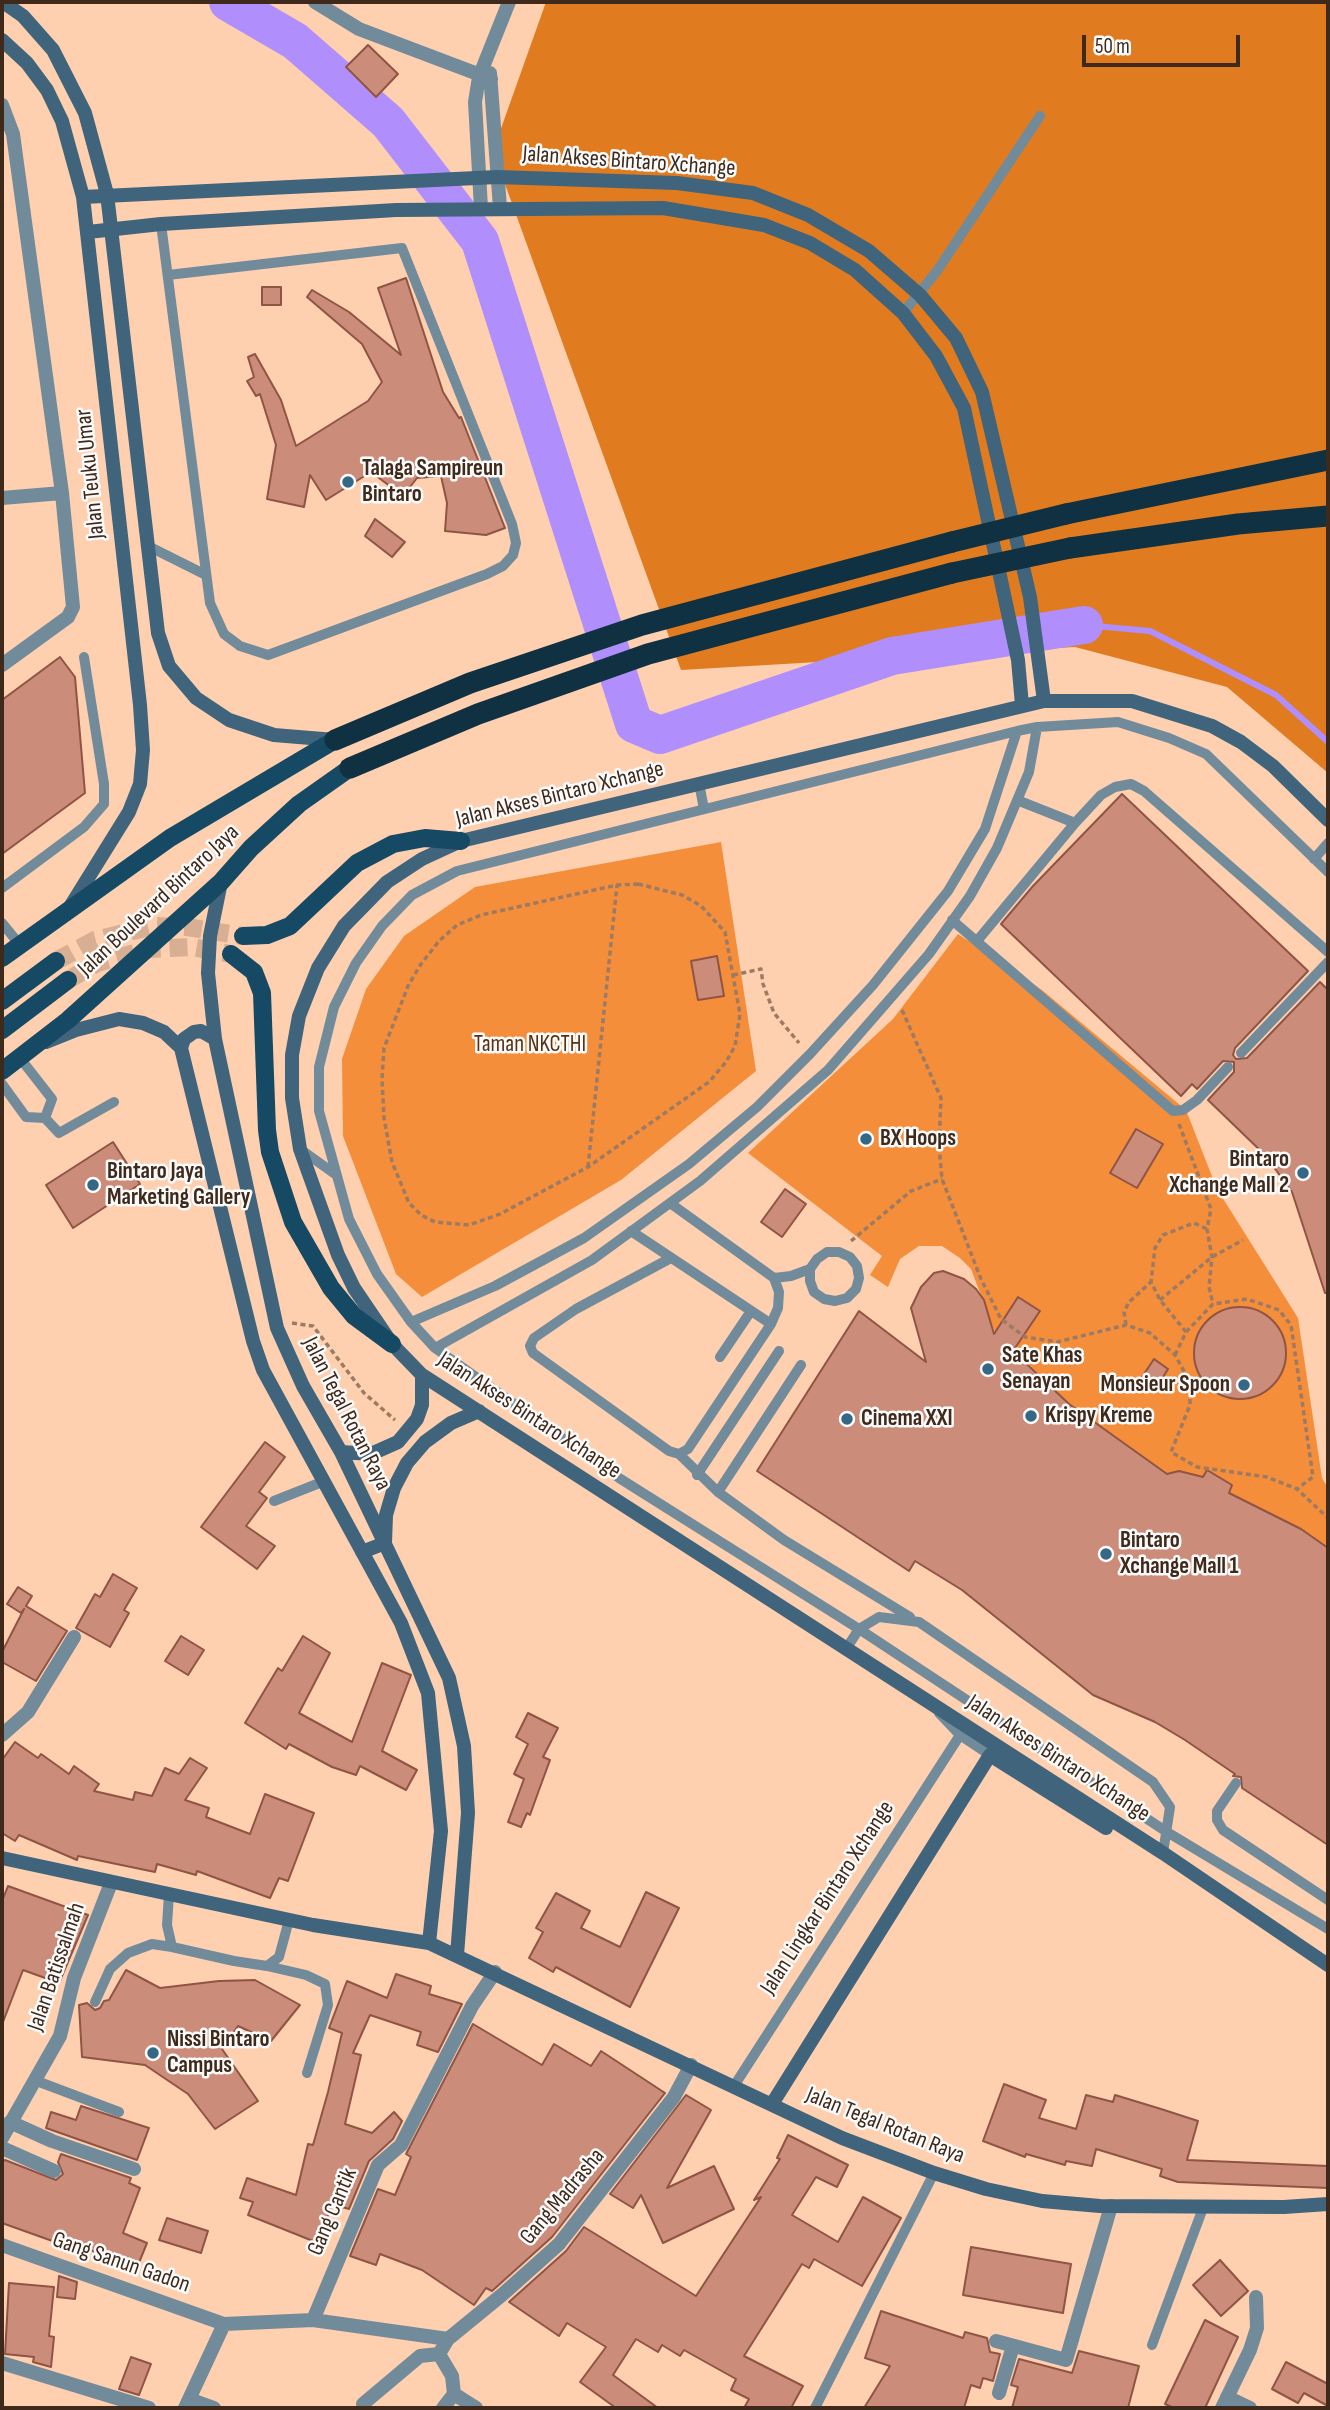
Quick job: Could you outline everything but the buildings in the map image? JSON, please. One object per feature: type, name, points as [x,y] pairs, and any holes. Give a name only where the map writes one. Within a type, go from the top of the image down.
[{"type":"highway","points":[[335,740],[470,683],[642,625],[1066,514],[1328,460]]},
{"type":"highway","points":[[350,768],[478,714],[648,654],[952,573],[1070,548],[1238,524],[1328,516]]},
{"type":"main road","points":[[3,2],[23,16],[54,50],[85,113],[107,194],[158,633],[169,666],[196,698],[229,720],[274,735],[335,740]]},
{"type":"main road","name":"Jalan Teuku Umar","points":[[2,40],[27,63],[47,90],[62,121],[83,197],[143,750],[140,784],[129,811],[70,908]]},
{"type":"main road","name":"Jalan Akses Bintaro Xchange","points":[[83,197],[497,177],[677,183],[753,193],[808,215],[869,251],[920,295],[956,338],[982,392],[1030,597],[1044,701]]},
{"type":"main road","name":"Jalan Akses Bintaro Xchange","points":[[88,232],[161,224],[396,210],[663,208],[764,225],[810,243],[855,270],[903,313],[936,356],[964,408],[1018,660],[1022,705]]},
{"type":"main road","name":"Jalan Akses Bintaro Xchange","points":[[1328,820],[1273,766],[1241,742],[1212,726],[1132,701],[1044,701],[1022,705],[461,841],[422,859],[387,882],[344,926],[318,968],[299,1016],[292,1055],[292,1098],[300,1149],[338,1255],[354,1289],[392,1344],[422,1375],[1163,1853],[1328,1965]]},
{"type":"main road","name":"Jalan Boulevard Bintaro Jaya","points":[[2,958],[170,838],[335,740]]},
{"type":"main road","name":"Jalan Boulevard Bintaro Jaya","points":[[2,1071],[36,1046],[221,882],[251,848],[299,804],[350,768]]},
{"type":"main road","points":[[243,936],[267,935],[290,926],[357,863],[393,844],[425,838],[461,841]]},
{"type":"main road","name":"Jalan Tegal Rotan Raya","points":[[221,882],[210,936],[208,974],[215,1039],[277,1328],[303,1386],[341,1452],[449,1678],[464,1746],[468,1813],[457,1955]]},
{"type":"main road","points":[[231,954],[254,972],[262,993],[267,1130],[271,1152],[293,1222],[331,1288],[354,1317],[392,1344]]},
{"type":"main road","points":[[2,1001],[56,961]]},
{"type":"main road","points":[[2,1030],[68,980]]},
{"type":"main road","points":[[36,1046],[76,1030],[118,1019],[143,1023],[164,1032],[181,1048]]},
{"type":"main road","points":[[215,1039],[201,1031],[194,1032],[184,1039],[181,1048],[253,1340],[263,1370],[401,1623],[428,1693],[440,1831],[429,1943]]},
{"type":"main road","points":[[341,1452],[356,1454],[378,1451],[398,1442],[409,1432],[422,1405],[422,1375]]},
{"type":"main road","points":[[362,1552],[385,1543],[389,1506],[407,1463],[425,1441],[451,1423],[479,1411]]},
{"type":"main road","points":[[772,2104],[990,1755]]},
{"type":"main road","name":"Jalan Akses Bintaro Xchange","points":[[990,1755],[1143,1851],[1163,1853]]},
{"type":"main road","name":"Jalan Tegal Rotan Raya","points":[[2,1858],[111,1884],[289,1920],[429,1943],[691,2064],[842,2138],[934,2173],[1042,2202],[1203,2208],[1328,2204]]},
{"type":"street","points":[[315,2],[359,29],[485,78]]},
{"type":"street","points":[[477,209],[473,178],[475,102],[509,2]]},
{"type":"street","points":[[485,78],[500,208]]},
{"type":"street","points":[[2,105],[13,134],[62,493],[73,607],[68,617],[2,665]]},
{"type":"street","points":[[2,498],[62,493]]},
{"type":"street","points":[[2,1735],[28,1712],[74,1637]]},
{"type":"street","name":"Jalan Batissalmah","points":[[2,2138],[60,2036],[74,1978],[111,1884]]},
{"type":"street","name":"Gang Cantik","points":[[313,2320],[378,2165],[401,2145],[472,2006],[495,1972]]},
{"type":"street","name":"Gang Madrasha","points":[[439,2354],[448,2339],[559,2244],[674,2097],[691,2064]]},
{"type":"street","points":[[10,2122],[52,2141],[134,2169]]},
{"type":"street","points":[[2,2148],[54,2171]]},
{"type":"street","points":[[996,2341],[1066,2360],[1111,2206]]},
{"type":"street","name":"Gang Sanun Gadon","points":[[2,2245],[224,2324]]},
{"type":"street","points":[[1250,2408],[1225,2403],[1257,2328],[1256,2297]]},
{"type":"street","points":[[214,2408],[187,2404],[224,2324],[313,2320],[448,2339]]},
{"type":"street","points":[[999,2392],[1013,2346]]},
{"type":"street","points":[[363,2404],[421,2356],[439,2354],[452,2376],[454,2394],[443,2408]]},
{"type":"street","points":[[2,2363],[149,2408]]},
{"type":"street","points":[[454,2394],[476,2408]]},
{"type":"lane","points":[[903,313],[920,295],[1040,116]]},
{"type":"lane","points":[[161,224],[210,603],[224,634],[240,646],[268,655],[487,574],[503,566],[513,555],[516,543],[512,524],[402,248],[168,275]]},
{"type":"lane","points":[[148,546],[206,575]]},
{"type":"lane","points":[[2,888],[84,827],[104,804],[104,784],[83,657]]},
{"type":"lane","points":[[1085,700],[1086,724]]},
{"type":"lane","points":[[1328,872],[1206,754],[1169,738],[1118,722],[1037,727],[457,870],[412,895],[382,926],[356,963],[334,1007],[319,1067],[319,1111],[349,1219],[377,1273],[411,1322],[435,1348],[619,1478],[859,1629],[1167,1832],[1328,1929]]},
{"type":"lane","name":"Jalan Akses Bintaro Xchange","points":[[435,1348],[592,1260],[670,1203],[828,1070],[952,920],[997,848],[1029,772],[1037,727]]},
{"type":"lane","points":[[411,1322],[495,1286],[584,1238],[689,1164],[757,1107],[873,985],[948,891],[985,829],[1017,731]]},
{"type":"lane","points":[[699,783],[704,809]]},
{"type":"lane","points":[[977,941],[1101,795],[1115,787],[1130,784],[1144,791],[1328,952]]},
{"type":"lane","points":[[1017,800],[1075,823]]},
{"type":"lane","points":[[1314,859],[1328,844]]},
{"type":"lane","points":[[952,920],[1173,1111],[1184,1110],[1197,1100],[1228,1067]]},
{"type":"lane","points":[[2,923],[20,945]]},
{"type":"lane","points":[[1241,1053],[1328,962]]},
{"type":"lane","points":[[20,1058],[52,1099],[45,1118]]},
{"type":"lane","points":[[2,1084],[26,1117],[45,1118],[59,1133],[114,1102]]},
{"type":"lane","points":[[300,1149],[335,1174]]},
{"type":"lane","points":[[670,1203],[774,1278],[779,1292],[778,1308],[771,1324],[688,1449],[679,1454]]},
{"type":"lane","points":[[631,1231],[668,1259],[771,1324]]},
{"type":"lane","points":[[774,1278],[791,1276],[810,1269],[817,1259],[827,1252],[839,1252],[850,1256],[857,1266],[859,1278],[856,1289],[847,1298],[835,1301],[824,1299],[814,1292],[810,1269]]},
{"type":"lane","points":[[668,1259],[612,1289],[534,1338],[530,1346],[533,1353],[669,1451],[679,1454],[697,1475],[784,1540],[919,1622],[1153,1782],[1170,1807],[1163,1853]]},
{"type":"lane","points":[[720,1357],[751,1311]]},
{"type":"lane","points":[[697,1475],[779,1351]]},
{"type":"lane","points":[[718,1492],[801,1365]]},
{"type":"lane","points":[[274,1501],[322,1482]]},
{"type":"lane","points":[[846,1649],[859,1629],[879,1617],[919,1622]]},
{"type":"lane","name":"Jalan Akses Bintaro Xchange","points":[[929,1702],[960,1735],[990,1755]]},
{"type":"lane","name":"Jalan Lingkar Bintaro Xchange","points":[[734,2085],[960,1735]]},
{"type":"lane","points":[[1236,1783],[1217,1811],[1217,1820],[1223,1830],[1328,1900]]},
{"type":"lane","points":[[169,1894],[167,1925],[172,1947]]},
{"type":"lane","points":[[267,1966],[279,1957],[289,1920]]},
{"type":"lane","points":[[95,2002],[110,1969],[128,1953],[152,1944],[306,1975],[325,1984],[328,2006],[307,2073]]},
{"type":"lane","points":[[34,2080],[119,2112]]},
{"type":"lane","points":[[815,2408],[934,2173]]},
{"type":"lane","points":[[1152,2345],[1203,2208]]},
{"type":"path","points":[[588,1167],[617,885]]},
{"type":"path","points":[[617,885],[660,888],[701,906],[725,932],[733,975],[739,1030],[726,1062],[709,1082],[588,1167],[500,1214],[469,1225],[450,1225],[421,1215],[409,1203],[392,1162],[384,1118],[384,1048],[408,986],[421,964],[439,941],[457,925],[481,915],[617,885]]},
{"type":"path","points":[[733,975],[761,969],[763,984],[774,1013],[810,1054]]},
{"type":"path","points":[[894,993],[940,1098],[939,1146],[942,1179],[981,1279],[1001,1319],[1025,1337],[1057,1342],[1126,1325],[1150,1333],[1175,1355],[1190,1382],[1190,1405],[1171,1452],[1197,1468],[1267,1477],[1297,1489],[1328,1518]]},
{"type":"path","points":[[1173,1111],[1194,1157],[1211,1209],[1207,1229],[1212,1257],[1209,1287],[1213,1304]]},
{"type":"path","points":[[839,1252],[911,1191],[942,1179]]},
{"type":"path","points":[[1186,1332],[1160,1300],[1151,1282],[1155,1248],[1163,1235],[1194,1223],[1207,1229]]},
{"type":"path","points":[[1160,1300],[1212,1257],[1243,1240]]},
{"type":"path","points":[[1126,1325],[1124,1312],[1129,1302],[1151,1282]]},
{"type":"path","points":[[1175,1355],[1186,1332],[1213,1304],[1247,1299],[1279,1310],[1291,1325],[1312,1478],[1297,1489]]},
{"type":"path","points":[[277,1328],[303,1322],[313,1326],[363,1393],[409,1432]]},
{"type":"green space","name":"Taman NKCTHI","points":[[721,842],[756,1071],[621,1180],[422,1297],[396,1274],[343,1136],[342,1059],[366,989],[404,936],[475,887]]},
{"type":"green space","points":[[958,934],[1042,990],[1186,1110],[1217,1189],[1298,1318],[1322,1478],[1328,1488],[1328,1548],[1301,1529],[1229,1493],[1207,1470],[1203,1477],[1179,1471],[1167,1474],[1069,1404],[994,1330],[971,1269],[960,1258],[942,1246],[919,1246],[900,1259],[888,1287],[870,1275],[882,1256],[748,1153],[893,1019]]},
{"type":"shaded area","points":[[546,2],[1328,2],[1328,773],[1227,687],[1075,647],[681,670],[493,151]]},
{"type":"waterway","points":[[228,2],[295,41],[388,122],[480,241],[634,724],[660,735],[892,656],[1084,625]]},
{"type":"waterway","points":[[1084,625],[1150,631],[1276,695],[1328,742]]},
{"type":"tunnel","points":[[56,961],[95,940],[154,926],[187,927],[243,936]]},
{"type":"tunnel","points":[[68,980],[97,963],[150,949],[192,947],[231,954]]},
{"type":"place","name":"Talaga Sampireun Bintaro","points":[[348,482]]},
{"type":"place","name":"BX Hoops","points":[[866,1139]]},
{"type":"place","name":"Bintaro Xchange Mall 2","points":[[1303,1173]]},
{"type":"place","name":"Bintaro Jaya Marketing Gallery","points":[[93,1185]]},
{"type":"place","name":"Sate Khas Senayan","points":[[988,1369]]},
{"type":"place","name":"Monsieur Spoon","points":[[1244,1385]]},
{"type":"place","name":"Krispy Kreme","points":[[1031,1416]]},
{"type":"place","name":"Cinema XXI","points":[[847,1419]]},
{"type":"place","name":"Bintaro Xchange Mall 1","points":[[1106,1554]]},
{"type":"place","name":"Nissi Bintaro Campus","points":[[153,2053]]}]
